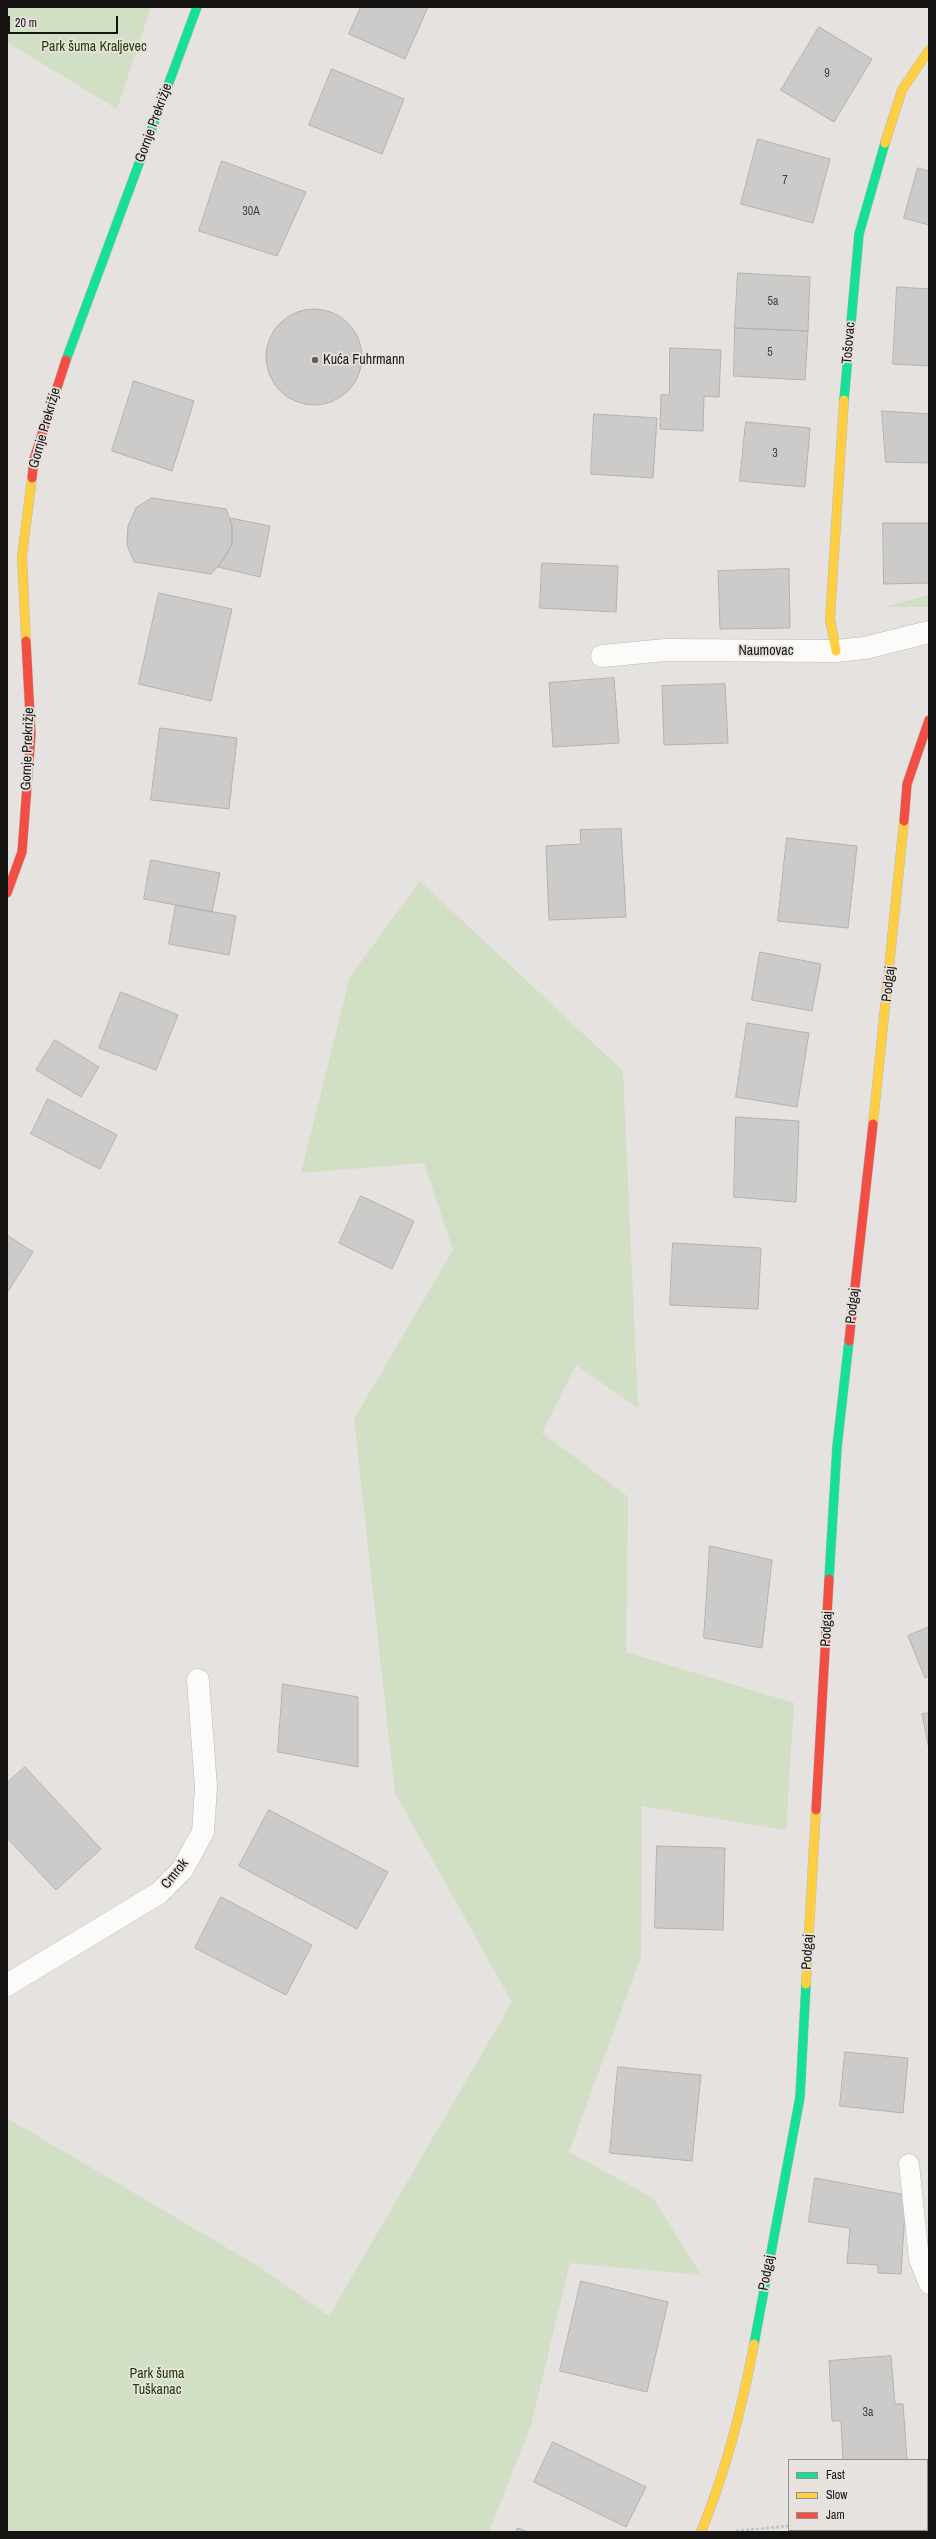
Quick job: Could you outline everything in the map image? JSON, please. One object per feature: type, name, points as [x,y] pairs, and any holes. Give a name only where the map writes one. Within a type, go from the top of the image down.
[{"type":"street","name":"Gornje Prekrižje","points":[[7,893],[22,852],[31,734],[22,556],[34,459],[62,372],[197,7]]},
{"type":"street","name":"Tošovac","points":[[836,651],[830,618],[843,407],[859,234],[880,157],[902,90],[929,50]]},
{"type":"street","name":"Naumovac","points":[[602,656],[666,650],[836,651],[865,648],[929,632]]},
{"type":"street","name":"Podgaj","points":[[701,2532],[722,2483],[743,2405],[800,2097],[837,1448],[902,868],[907,784],[929,720]]},
{"type":"street","name":"Cmrok","points":[[7,1985],[159,1893],[182,1870],[203,1832],[206,1787],[198,1680]]},
{"type":"lane","points":[[909,2164],[919,2259],[929,2284]]},
{"type":"path","points":[[733,2531],[788,2526]]},
{"type":"green space","name":"Park šuma Kraljevec","points":[[7,7],[151,7],[117,109],[7,42]]},
{"type":"green space","points":[[929,595],[929,607],[883,607]]},
{"type":"green space","name":"Park šuma Tuškanac","points":[[420,881],[623,1071],[638,1408],[576,1365],[542,1433],[628,1497],[626,1652],[794,1703],[786,1830],[642,1806],[641,1957],[569,2152],[653,2198],[701,2275],[570,2263],[531,2425],[489,2532],[7,2532],[7,2118],[261,2268],[329,2316],[512,2002],[395,1793],[354,1419],[453,1250],[424,1163],[301,1173],[350,977]]},
{"type":"green space","points":[[826,2531],[847,2532],[805,2532]]},
{"type":"building","points":[[361,7],[428,7],[405,59],[349,34]]},
{"type":"building","points":[[819,27],[872,59],[834,122],[781,90]]},
{"type":"building","points":[[332,69],[404,99],[382,154],[309,125]]},
{"type":"building","points":[[758,139],[830,159],[813,223],[741,204]]},
{"type":"building","points":[[222,161],[306,192],[277,256],[199,231]]},
{"type":"building","points":[[918,168],[929,171],[929,225],[904,218]]},
{"type":"building","points":[[738,273],[810,277],[808,331],[735,328]]},
{"type":"building","points":[[897,287],[929,289],[929,366],[893,364]]},
{"type":"building","name":"Kuća Fuhrmann","points":[[314,309],[333,312],[348,323],[359,338],[362,357],[359,376],[348,391],[333,402],[314,405],[295,402],[280,391],[269,376],[266,357],[269,338],[280,323],[295,312]]},
{"type":"building","points":[[735,328],[808,331],[805,380],[734,376]]},
{"type":"building","points":[[670,348],[721,350],[719,397],[704,396],[703,431],[660,429],[661,395],[669,395]]},
{"type":"building","points":[[134,381],[194,401],[172,471],[112,451]]},
{"type":"building","points":[[882,411],[929,414],[929,463],[886,462]]},
{"type":"building","points":[[594,414],[657,418],[653,478],[591,474]]},
{"type":"building","points":[[746,422],[810,428],[805,487],[740,481]]},
{"type":"building","points":[[152,498],[226,509],[232,526],[232,544],[224,559],[211,574],[134,562],[127,545],[128,526],[136,508]]},
{"type":"building","points":[[230,518],[270,526],[260,577],[218,567],[232,544],[232,526]]},
{"type":"building","points":[[883,523],[929,523],[929,583],[884,584]]},
{"type":"building","points":[[542,563],[618,566],[616,612],[540,608]]},
{"type":"building","points":[[789,569],[790,628],[720,629],[718,571]]},
{"type":"building","points":[[159,593],[232,609],[211,701],[139,684]]},
{"type":"building","points":[[614,678],[619,743],[553,747],[549,683]]},
{"type":"building","points":[[725,684],[728,743],[664,745],[662,686]]},
{"type":"building","points":[[160,728],[237,738],[229,809],[151,800]]},
{"type":"building","points":[[621,829],[626,917],[549,920],[546,846],[581,844],[580,830]]},
{"type":"building","points":[[787,838],[857,846],[848,928],[778,921]]},
{"type":"building","points":[[151,860],[220,873],[212,912],[144,899]]},
{"type":"building","points":[[176,905],[236,916],[229,955],[169,944]]},
{"type":"building","points":[[760,952],[821,964],[812,1011],[752,1000]]},
{"type":"building","points":[[121,992],[178,1015],[156,1070],[99,1048]]},
{"type":"building","points":[[747,1023],[809,1033],[797,1107],[736,1097]]},
{"type":"building","points":[[55,1040],[99,1067],[81,1097],[36,1070]]},
{"type":"building","points":[[48,1099],[117,1135],[100,1169],[31,1134]]},
{"type":"building","points":[[736,1117],[799,1121],[796,1202],[734,1197]]},
{"type":"building","points":[[361,1196],[414,1221],[392,1269],[339,1243]]},
{"type":"building","points":[[7,1235],[33,1252],[7,1293]]},
{"type":"building","points":[[673,1243],[761,1248],[758,1309],[670,1305]]},
{"type":"building","points":[[710,1546],[772,1560],[762,1648],[704,1638]]},
{"type":"building","points":[[929,1627],[929,1676],[925,1678],[908,1636]]},
{"type":"building","points":[[283,1684],[358,1697],[358,1767],[278,1752]]},
{"type":"building","points":[[929,1713],[929,1749],[922,1714]]},
{"type":"building","points":[[25,1767],[101,1849],[56,1890],[7,1838],[7,1783]]},
{"type":"building","points":[[269,1810],[388,1872],[357,1929],[239,1866]]},
{"type":"building","points":[[657,1846],[725,1848],[723,1930],[655,1928]]},
{"type":"building","points":[[221,1897],[312,1945],[286,1995],[195,1948]]},
{"type":"building","points":[[845,2052],[908,2058],[903,2113],[840,2106]]},
{"type":"building","points":[[618,2067],[701,2075],[692,2161],[610,2153]]},
{"type":"building","points":[[815,2178],[906,2195],[901,2274],[878,2273],[878,2265],[847,2263],[850,2228],[809,2222]]},
{"type":"building","points":[[581,2281],[668,2302],[647,2392],[560,2371]]},
{"type":"building","points":[[891,2356],[895,2404],[903,2404],[907,2459],[843,2459],[841,2421],[832,2421],[829,2361]]},
{"type":"building","points":[[553,2442],[646,2487],[626,2527],[534,2482]]},
{"type":"building","points":[[518,2528],[528,2532],[516,2532]]},
{"type":"traffic: fast","points":[[66,360],[197,7]]},
{"type":"traffic: fast","points":[[844,400],[859,234],[885,143]]},
{"type":"traffic: fast","points":[[829,1579],[837,1447],[849,1341]]},
{"type":"traffic: fast","points":[[754,2344],[800,2097],[806,1984]]},
{"type":"traffic: slow","points":[[885,143],[902,90],[929,50]]},
{"type":"traffic: slow","points":[[836,651],[830,619],[844,400]]},
{"type":"traffic: slow","points":[[26,641],[22,556],[32,478]]},
{"type":"traffic: slow","points":[[873,1124],[904,821]]},
{"type":"traffic: slow","points":[[806,1984],[816,1810]]},
{"type":"traffic: slow","points":[[701,2532],[726,2463],[744,2392],[754,2344]]},
{"type":"traffic: jam","points":[[32,478],[34,459],[66,360]]},
{"type":"traffic: jam","points":[[7,893],[22,852],[31,734],[26,641]]},
{"type":"traffic: jam","points":[[904,821],[907,784],[929,720]]},
{"type":"traffic: jam","points":[[849,1341],[873,1124]]},
{"type":"traffic: jam","points":[[816,1810],[829,1579]]},
{"type":"place","name":"Kuća Fuhrmann","points":[[315,360]]}]
